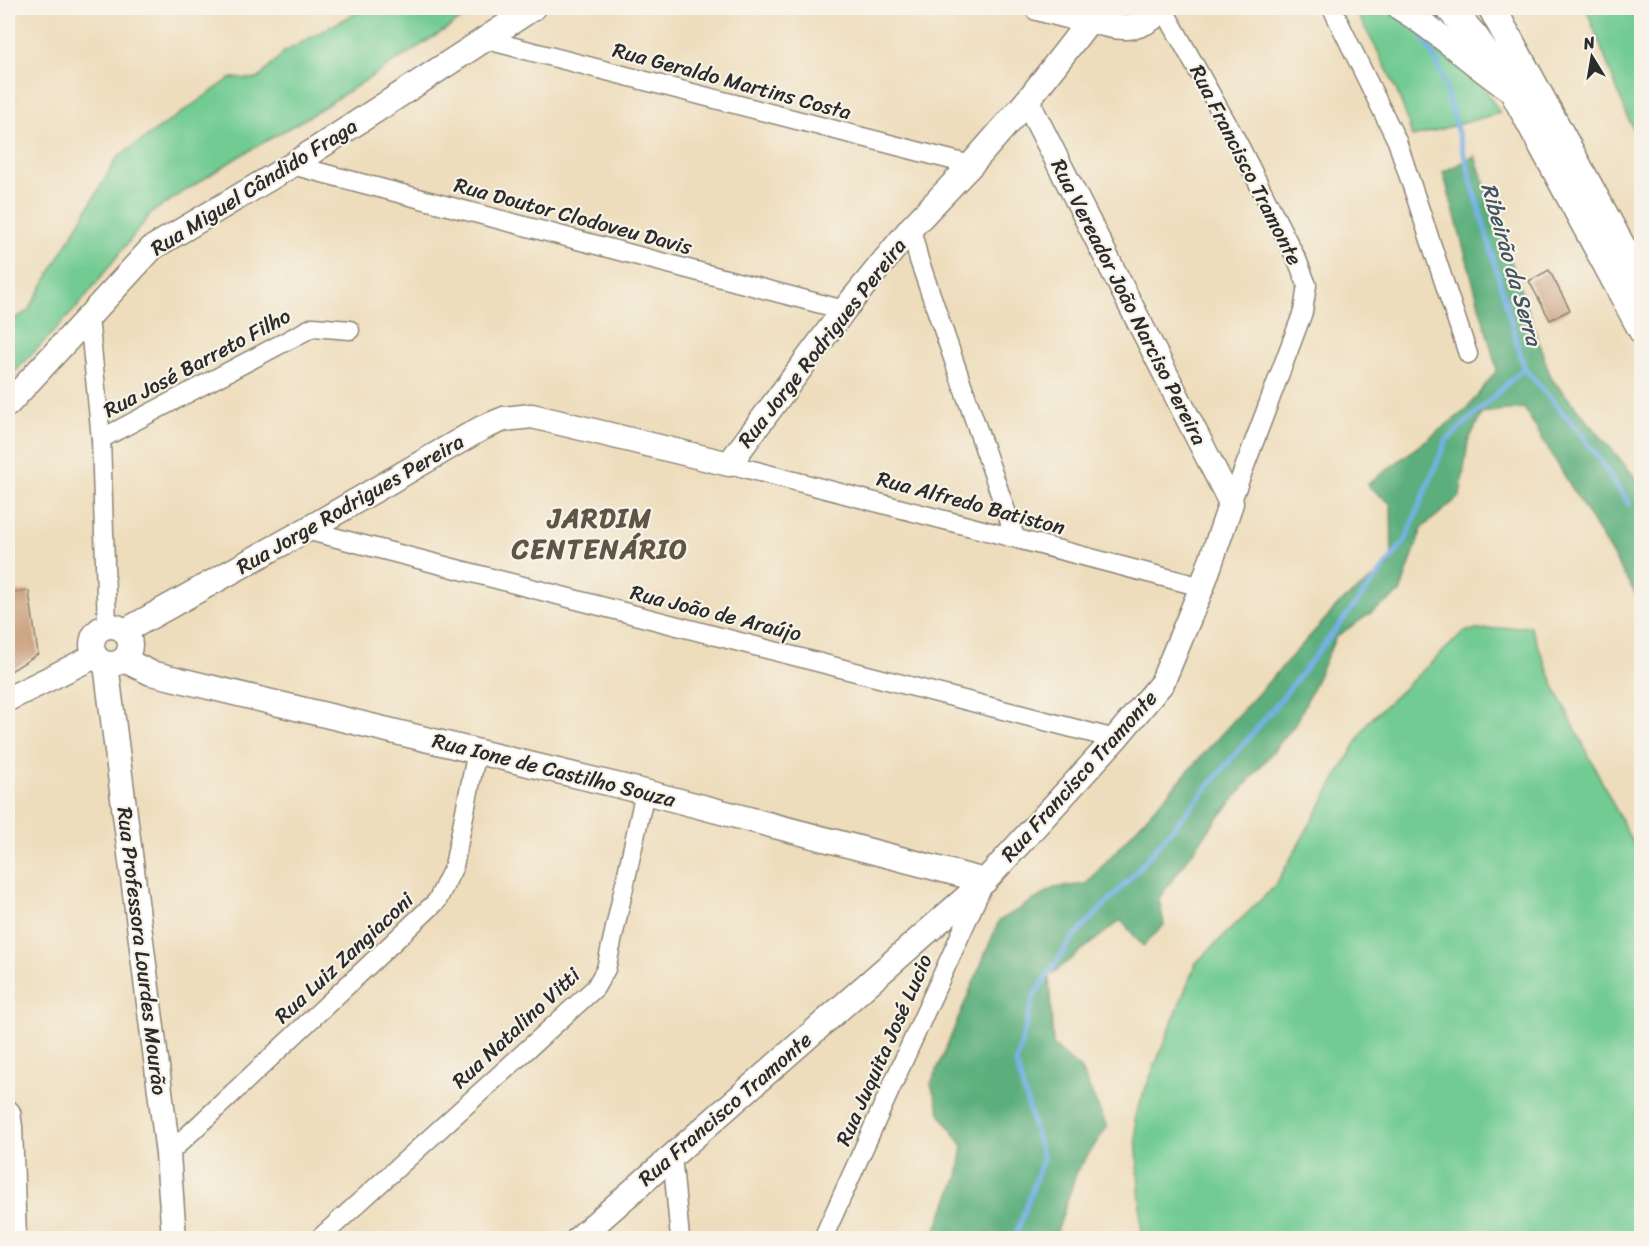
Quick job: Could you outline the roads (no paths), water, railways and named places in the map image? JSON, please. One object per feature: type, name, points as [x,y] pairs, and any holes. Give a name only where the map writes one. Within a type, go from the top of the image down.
[{"type":"main road","points":[[1449,8],[1474,36],[1513,91],[1641,330]]},
{"type":"main road","points":[[1485,8],[1516,55]]},
{"type":"main road","points":[[1492,8],[1641,284]]},
{"type":"street","name":"Rua Miguel Cândido Fraga","points":[[8,404],[152,248],[292,165],[533,8]]},
{"type":"street","points":[[1037,8],[1088,17],[1106,26],[1139,27],[1150,21],[1163,8]]},
{"type":"street","name":"Rua Francisco Tramonte","points":[[579,1239],[986,880],[1115,740],[1162,683],[1202,587],[1304,312],[1306,285],[1298,262],[1238,143],[1163,8]]},
{"type":"street","points":[[1332,8],[1397,141],[1468,354]]},
{"type":"street","points":[[1401,8],[1423,21],[1485,73],[1513,91]]},
{"type":"street","name":"Rua Jorge Rodrigues Pereira","points":[[116,629],[306,530],[482,428],[504,419],[532,416],[729,464],[844,310],[912,228],[1027,100],[1088,17]]},
{"type":"street","name":"Rua Geraldo Martins Costa","points":[[483,39],[971,165]]},
{"type":"street","name":"Rua Vereador João Narciso Pereira","points":[[1027,100],[1232,503]]},
{"type":"street","name":"Rua Doutor Clodoveu Davis","points":[[292,165],[844,310]]},
{"type":"street","points":[[912,228],[919,260],[1015,537]]},
{"type":"street","points":[[89,317],[116,629]]},
{"type":"street","name":"Rua José Barreto Filho","points":[[101,439],[312,327],[350,330]]},
{"type":"street","name":"Rua Alfredo Batiston","points":[[729,464],[1202,587]]},
{"type":"street","name":"Rua João de Araújo","points":[[306,530],[1115,740]]},
{"type":"street","points":[[8,699],[108,660],[128,655],[131,643],[116,629],[101,628],[93,638],[92,644],[108,660]]},
{"type":"street","name":"Rua Ione de Castilho Souza","points":[[108,660],[151,673],[645,792],[986,880]]},
{"type":"street","name":"Rua Professora Lourdes Mourão","points":[[108,660],[168,1154],[174,1239]]},
{"type":"street","name":"Rua Luiz Zangiaconi","points":[[168,1154],[437,901],[454,866],[477,751]]},
{"type":"street","name":"Rua Natalino Vitti","points":[[320,1239],[595,988],[606,969],[645,792]]},
{"type":"street","name":"Rua Juquita José Lucio","points":[[823,1239],[986,880]]},
{"type":"street","points":[[8,1113],[14,1239]]},
{"type":"street","points":[[672,1155],[680,1239]]},
{"type":"waterway","name":"Ribeirão da Serra","points":[[1421,33],[1440,69],[1524,368],[1584,437],[1629,504]]},
{"type":"waterway","points":[[1015,1238],[1043,1159],[1016,1063],[1034,996],[1072,939],[1127,882],[1192,806],[1282,698],[1405,541],[1446,441],[1524,368]]},
{"type":"district","name":"JARDIM CENTENÁRIO","points":[[600,534]]}]
